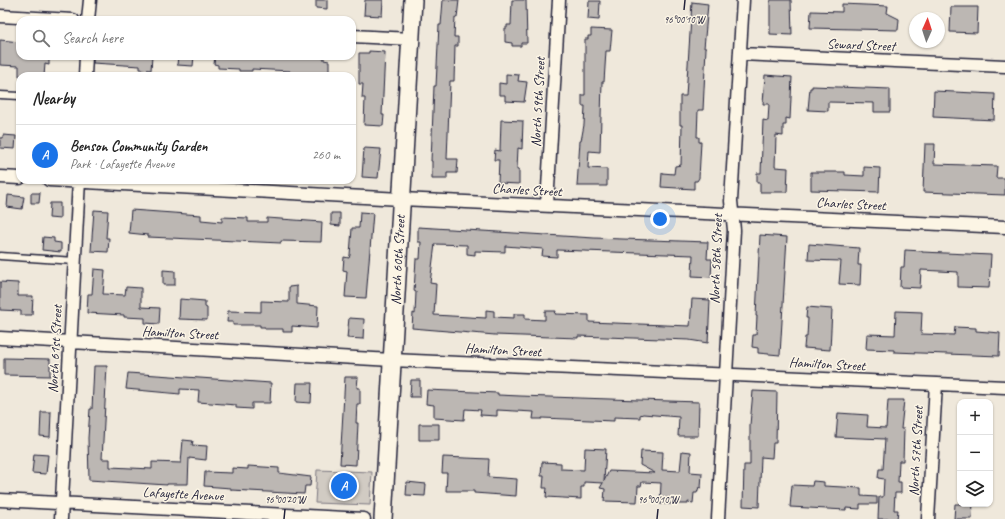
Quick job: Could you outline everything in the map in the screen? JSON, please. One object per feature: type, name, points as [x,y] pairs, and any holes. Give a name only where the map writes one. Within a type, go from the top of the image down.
[{"type":"street","points":[[88,16],[90,0]]},
{"type":"street","name":"North 60th Street","points":[[383,519],[413,0]]},
{"type":"street","name":"North 59th Street","points":[[547,206],[559,0]]},
{"type":"street","name":"North 58th Street","points":[[718,519],[734,230],[732,193],[743,0]]},
{"type":"street","points":[[0,16],[16,17]]},
{"type":"street","points":[[356,36],[411,39]]},
{"type":"street","name":"Seward Street","points":[[740,54],[1005,66]]},
{"type":"street","points":[[85,72],[86,60]]},
{"type":"street","points":[[0,177],[16,178]]},
{"type":"street","name":"North 61st Street","points":[[61,519],[79,184]]},
{"type":"street","name":"Charles Street","points":[[133,184],[401,199],[1005,226]]},
{"type":"street","name":"Hamilton Street","points":[[0,338],[392,360],[1005,386]]},
{"type":"street","name":"North 57th Street","points":[[928,519],[936,384]]},
{"type":"street","name":"Lafayette Avenue","points":[[0,500],[280,517],[364,519]]},
{"type":"lane","points":[[0,95],[16,96]]},
{"type":"lane","points":[[0,256],[75,261]]},
{"type":"shaded area","points":[[317,470],[372,472],[370,505],[315,503]]},
{"type":"building","points":[[316,0],[327,0],[327,9],[316,8]]},
{"type":"building","points":[[365,0],[383,0],[382,16],[364,15]]},
{"type":"building","points":[[443,0],[459,0],[457,18],[455,17],[454,37],[458,37],[458,46],[455,46],[454,81],[450,81],[447,159],[458,159],[457,173],[447,173],[447,179],[432,179],[431,161],[434,86],[436,86],[439,25],[441,25]]},
{"type":"building","points":[[512,0],[526,0],[527,43],[521,43],[521,46],[512,46],[512,43],[505,42],[505,28],[507,28],[507,25],[511,25]]},
{"type":"building","points":[[771,0],[791,0],[792,35],[770,34]]},
{"type":"building","points":[[589,1],[600,1],[599,20],[588,19]]},
{"type":"building","points":[[692,2],[708,4],[704,48],[706,48],[703,110],[698,110],[697,137],[699,137],[699,142],[701,142],[699,178],[697,181],[694,181],[694,189],[661,187],[662,173],[674,174],[675,166],[681,165],[682,125],[680,125],[680,96],[686,96]]},
{"type":"building","points":[[842,4],[888,6],[887,13],[899,19],[898,30],[810,28],[811,11],[842,12]]},
{"type":"building","points":[[951,7],[978,7],[977,33],[950,32]]},
{"type":"building","points":[[591,29],[612,30],[610,51],[606,51],[604,82],[602,82],[600,152],[589,151],[588,168],[607,169],[607,186],[577,186],[580,141],[584,125],[585,106],[582,106],[582,95],[585,95],[585,39],[588,39],[588,36],[591,36]]},
{"type":"building","points":[[0,40],[16,42],[16,60],[49,60],[49,65],[45,64],[44,72],[19,72],[19,66],[0,65]]},
{"type":"building","points":[[369,51],[385,52],[382,115],[384,115],[383,126],[364,125],[365,98],[362,98],[363,84],[359,84],[359,53],[369,53]]},
{"type":"building","points":[[93,60],[152,60],[151,70],[140,69],[140,66],[93,63]]},
{"type":"building","points":[[178,60],[194,60],[193,66],[177,65]]},
{"type":"building","points":[[214,60],[324,60],[329,61],[329,72],[290,72],[252,69],[252,71],[239,71],[239,69],[218,68],[218,65],[214,64]]},
{"type":"building","points":[[506,74],[519,75],[518,81],[527,82],[524,102],[505,101],[505,95],[499,95],[499,83],[506,84]]},
{"type":"building","points":[[765,75],[792,77],[790,119],[786,118],[786,125],[783,125],[783,136],[776,135],[775,167],[788,168],[787,192],[760,192],[760,183],[757,183],[757,173],[761,173],[763,120],[768,121],[769,104],[763,104]]},
{"type":"building","points":[[812,86],[890,89],[890,112],[874,112],[874,103],[828,102],[828,111],[808,110],[810,88],[812,88]]},
{"type":"building","points":[[934,91],[995,94],[994,120],[933,117]]},
{"type":"building","points":[[501,120],[523,121],[522,149],[518,148],[517,169],[519,169],[519,184],[498,183],[499,160],[494,160],[495,150],[500,151]]},
{"type":"building","points":[[3,135],[16,136],[15,149],[0,148],[0,138],[3,138]]},
{"type":"building","points":[[925,144],[935,144],[934,164],[997,166],[996,178],[1005,178],[1005,195],[923,192]]},
{"type":"building","points":[[364,148],[381,149],[378,178],[362,177]]},
{"type":"building","points":[[864,167],[880,168],[879,192],[811,190],[811,172],[845,172],[845,175],[864,176]]},
{"type":"building","points":[[31,193],[40,193],[39,203],[31,203]]},
{"type":"building","points":[[8,195],[24,197],[22,209],[7,207]]},
{"type":"building","points":[[50,203],[60,203],[60,219],[49,218]]},
{"type":"building","points":[[94,210],[108,211],[106,238],[109,238],[108,252],[91,251]]},
{"type":"building","points":[[131,210],[201,215],[201,220],[222,222],[222,217],[248,218],[248,222],[267,222],[267,218],[322,222],[321,242],[281,241],[281,243],[148,237],[148,235],[129,233]]},
{"type":"building","points":[[360,212],[373,213],[366,298],[345,297],[347,271],[343,270],[344,257],[349,258],[352,228],[359,228]]},
{"type":"building","points":[[331,213],[340,213],[340,226],[331,225]]},
{"type":"building","points":[[418,227],[594,238],[708,242],[707,259],[712,259],[711,277],[692,276],[693,255],[557,250],[557,257],[542,256],[543,249],[505,246],[505,252],[475,251],[475,255],[467,254],[467,245],[435,244],[430,283],[436,284],[434,315],[486,318],[486,310],[494,311],[494,317],[514,318],[514,314],[525,314],[525,319],[545,320],[545,311],[556,311],[555,314],[589,315],[589,322],[690,326],[692,299],[710,300],[708,343],[689,340],[495,335],[412,328],[413,313],[415,314],[416,292],[414,291],[416,259],[420,259],[421,242],[418,242]]},
{"type":"building","points":[[760,235],[787,237],[780,355],[758,353],[758,348],[752,347],[753,335],[756,335]]},
{"type":"building","points":[[43,237],[54,238],[54,242],[61,243],[61,252],[42,250]]},
{"type":"building","points":[[809,244],[859,248],[858,265],[861,265],[860,285],[839,284],[841,261],[808,260]]},
{"type":"building","points":[[905,250],[991,255],[989,288],[958,287],[958,272],[921,270],[920,288],[900,287],[901,267],[904,267]]},
{"type":"building","points":[[94,269],[105,270],[103,294],[125,295],[126,287],[141,288],[141,307],[160,308],[159,324],[145,323],[145,318],[87,313],[88,294],[92,294]]},
{"type":"building","points":[[163,270],[175,271],[175,285],[163,285]]},
{"type":"building","points":[[0,282],[18,283],[18,296],[33,296],[32,315],[21,315],[21,311],[0,310]]},
{"type":"building","points":[[297,286],[297,304],[318,306],[317,328],[292,326],[292,332],[283,332],[283,329],[265,329],[265,327],[260,327],[260,325],[233,325],[233,322],[227,322],[228,311],[261,312],[261,301],[289,302],[289,287]]},
{"type":"building","points":[[180,299],[205,301],[205,307],[207,308],[207,320],[179,319]]},
{"type":"building","points":[[807,307],[832,309],[830,350],[804,348],[805,337],[807,337]]},
{"type":"building","points":[[896,311],[922,312],[921,334],[954,335],[955,327],[976,328],[976,331],[1000,333],[999,356],[894,352],[894,350],[866,349],[867,334],[895,335]]},
{"type":"building","points":[[349,318],[364,319],[363,339],[347,338]]},
{"type":"building","points":[[4,358],[50,359],[50,376],[4,375]]},
{"type":"building","points":[[94,366],[107,366],[102,459],[110,459],[110,467],[152,469],[152,462],[181,463],[183,440],[193,441],[192,445],[207,446],[206,460],[189,458],[188,484],[167,485],[89,480],[88,438],[90,409],[92,409]]},
{"type":"building","points":[[128,373],[271,383],[270,403],[252,403],[252,409],[236,408],[236,405],[198,402],[199,390],[180,389],[180,394],[126,389]]},
{"type":"building","points":[[345,377],[358,377],[357,388],[360,388],[360,404],[357,404],[356,423],[358,423],[356,465],[340,464]]},
{"type":"building","points":[[411,380],[420,380],[420,397],[410,397]]},
{"type":"building","points":[[297,383],[312,383],[311,403],[296,402]]},
{"type":"building","points":[[427,390],[498,393],[498,395],[520,396],[699,402],[698,436],[678,436],[679,417],[643,414],[640,415],[640,418],[614,417],[614,421],[542,418],[533,419],[534,412],[497,410],[497,416],[480,415],[481,410],[465,409],[464,420],[434,418],[434,405],[426,404]]},
{"type":"building","points":[[753,391],[777,392],[776,443],[773,443],[772,458],[761,457],[759,507],[743,506],[744,465],[750,465],[750,425]]},
{"type":"building","points":[[888,400],[904,400],[901,429],[904,429],[903,461],[899,461],[898,482],[901,482],[901,493],[895,493],[894,510],[898,510],[897,519],[878,519],[879,497],[883,497],[884,479],[878,478],[879,469],[883,469],[885,439],[836,437],[838,413],[868,415],[867,427],[886,428]]},
{"type":"building","points":[[41,412],[51,412],[50,437],[40,436]]},
{"type":"building","points":[[419,424],[439,424],[439,440],[419,440]]},
{"type":"building","points":[[585,448],[606,449],[604,481],[609,471],[655,473],[640,465],[641,451],[663,452],[662,470],[680,471],[682,451],[691,452],[690,472],[702,473],[701,488],[699,487],[697,493],[694,493],[693,503],[688,502],[688,504],[660,504],[661,483],[642,482],[641,486],[638,486],[637,502],[604,501],[605,489],[600,488],[603,483],[584,482],[584,487],[581,487],[581,499],[546,497],[547,488],[543,488],[544,476],[541,476],[542,462],[561,463],[561,469],[584,470]]},
{"type":"building","points":[[34,454],[48,455],[46,474],[32,473]]},
{"type":"building","points":[[443,457],[489,459],[488,477],[517,479],[516,496],[474,493],[474,491],[446,491],[447,473],[442,473]]},
{"type":"building","points":[[248,466],[279,468],[279,473],[311,477],[310,486],[305,486],[304,494],[231,490],[231,488],[204,486],[205,472],[232,473],[232,468],[248,469]]},
{"type":"building","points":[[813,481],[824,482],[824,486],[861,488],[861,496],[877,497],[877,504],[860,504],[860,509],[846,508],[846,510],[790,507],[792,485],[812,486]]},
{"type":"building","points":[[407,482],[426,484],[425,496],[406,495]]},
{"type":"building","points":[[955,504],[957,504],[957,507],[973,507],[972,519],[954,519]]},
{"type":"place","name":"Benson Community Garden","points":[[344,486]]}]
